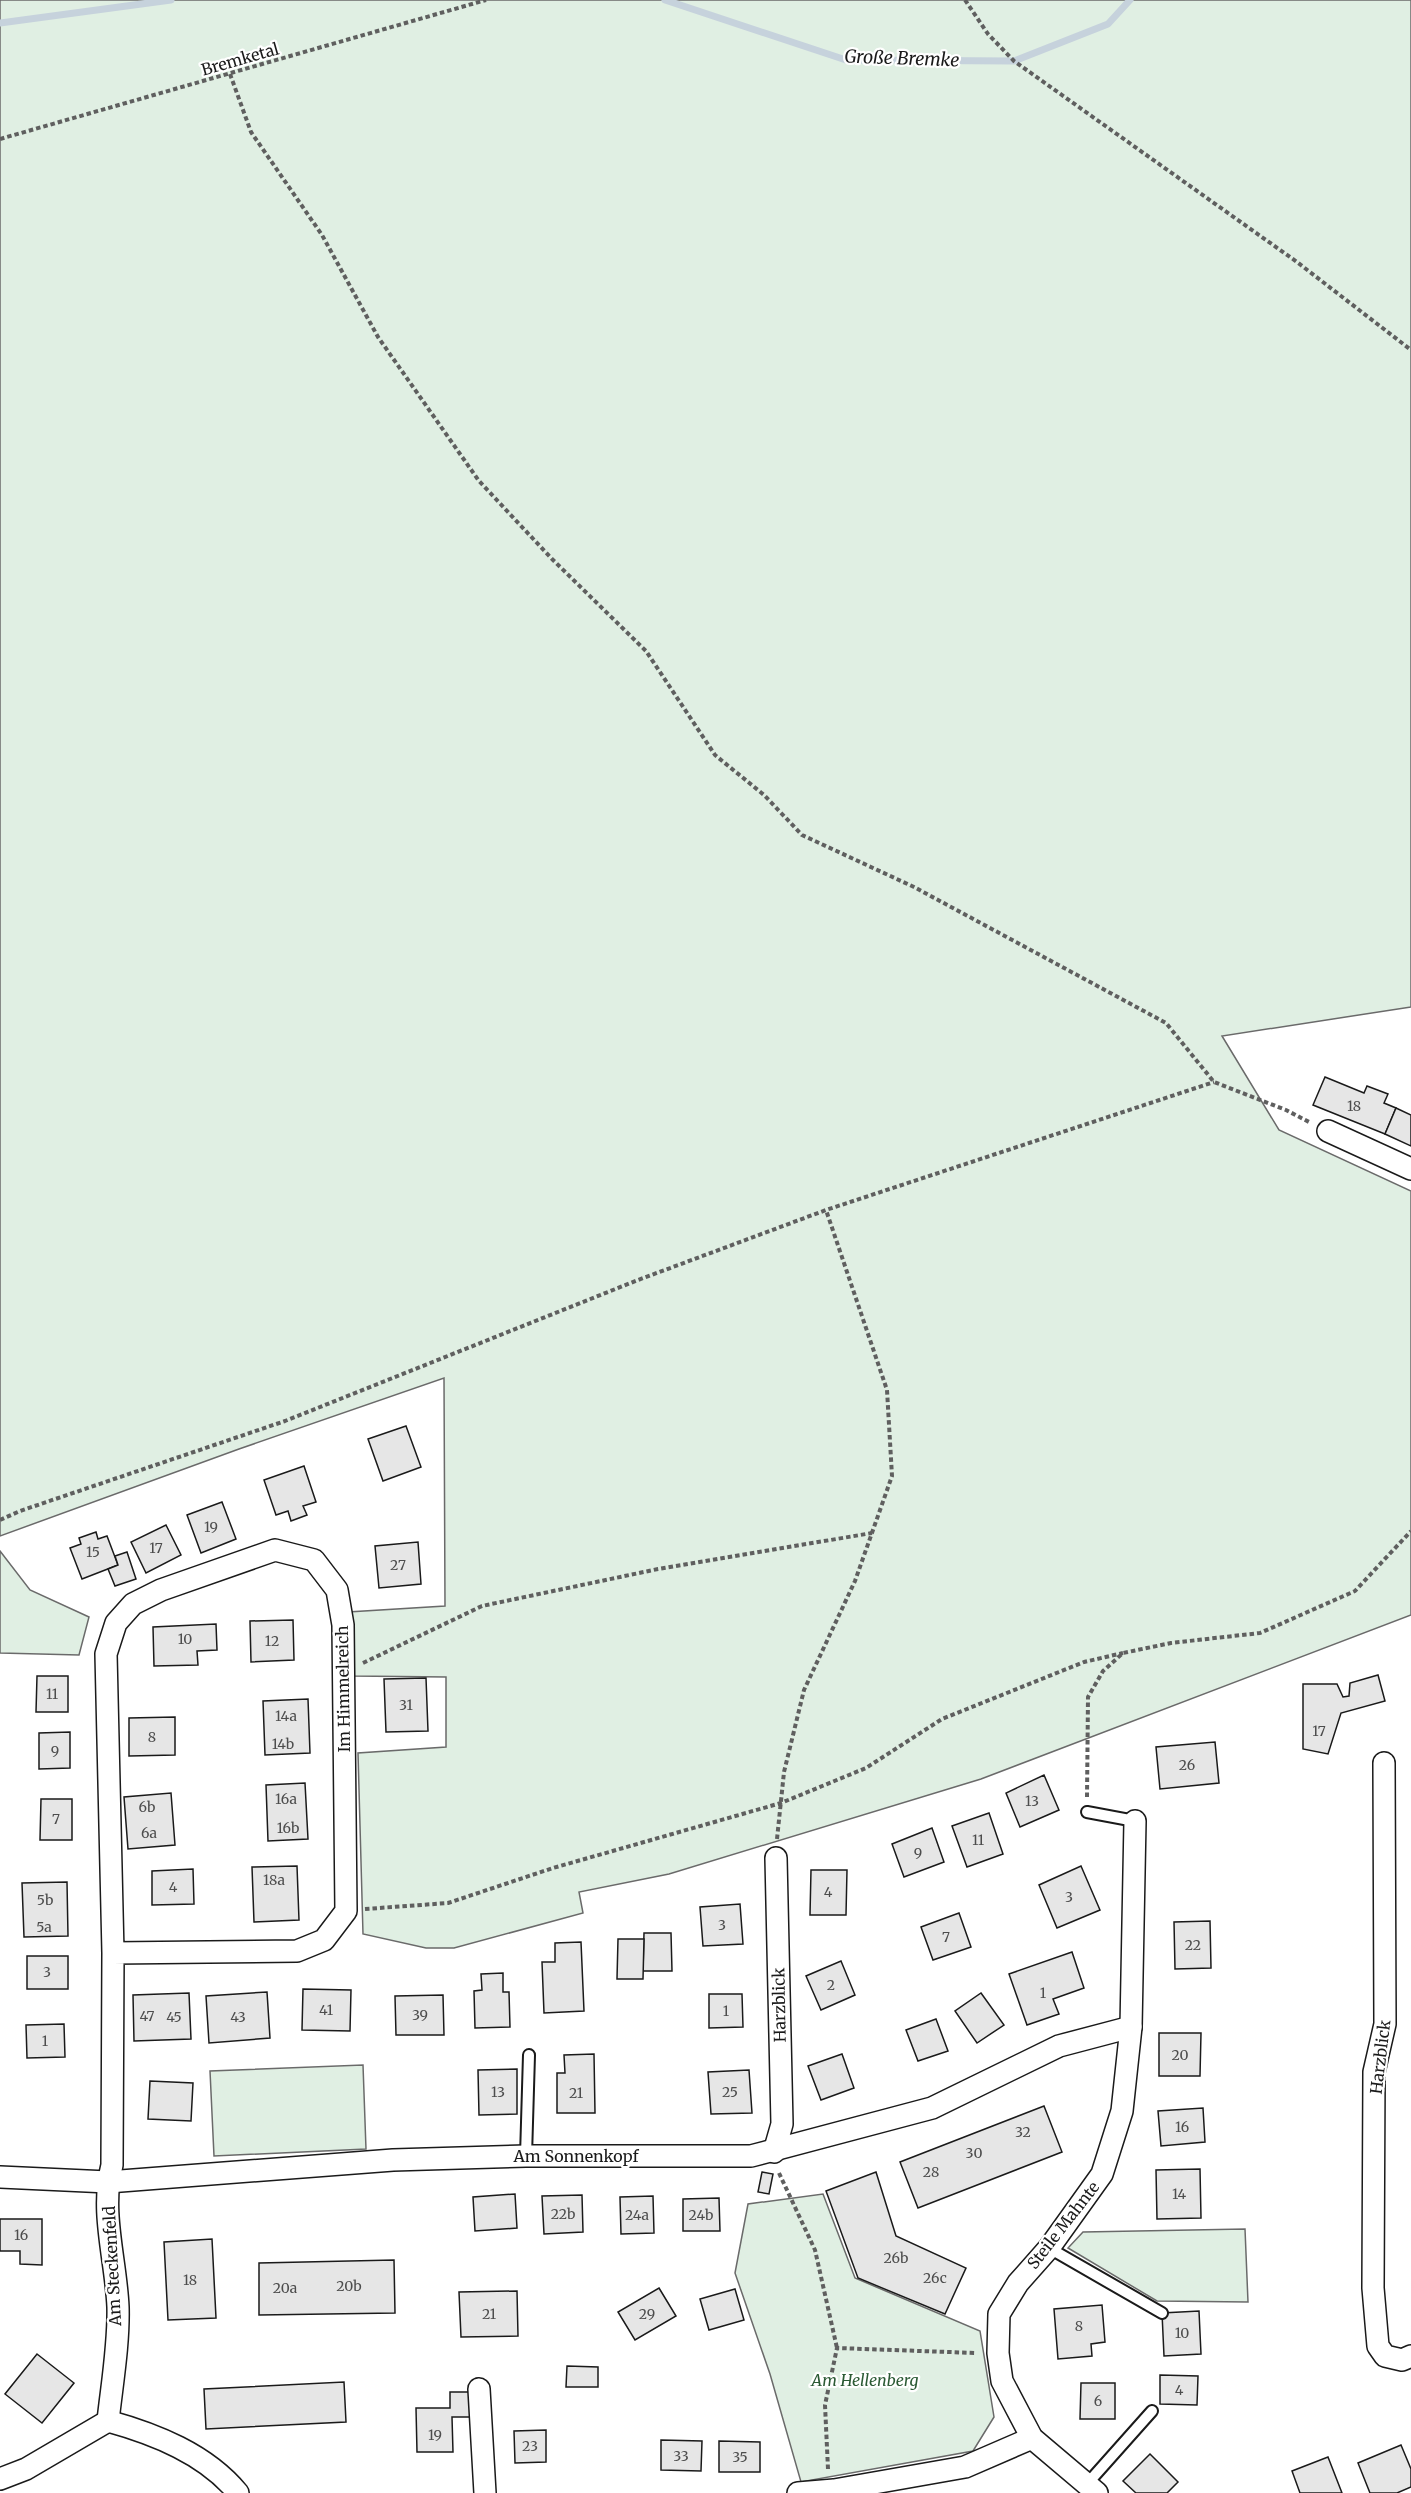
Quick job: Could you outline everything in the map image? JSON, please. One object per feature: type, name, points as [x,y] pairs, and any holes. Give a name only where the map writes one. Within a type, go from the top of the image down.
[{"type":"street","points":[[1328,1131],[1411,1169]]},
{"type":"street","name":"Im Himmelreich","points":[[108,2182],[112,2165],[113,1953],[106,1654],[116,1623],[133,1604],[161,1590],[275,1550],[314,1560],[337,1590],[344,1625],[346,1911]]},
{"type":"street","name":"Harzblick","points":[[1384,1763],[1385,2024],[1374,2072],[1373,2288],[1378,2346],[1384,2356],[1402,2360],[1411,2356]]},
{"type":"street","name":"Steile Mahnte","points":[[1092,2489],[1032,2438],[1002,2381],[998,2353],[999,2314],[1018,2283],[1049,2248],[1102,2174],[1122,2111],[1131,2027],[1135,1821]]},
{"type":"street","name":"Harzblick","points":[[774,2152],[782,2124],[776,1858]]},
{"type":"street","points":[[113,1953],[297,1951],[324,1940],[346,1911]]},
{"type":"street","name":"Am Sonnenkopf","points":[[0,2177],[108,2182],[393,2160],[526,2156],[751,2156],[774,2152],[932,2108],[1059,2046],[1131,2027]]},
{"type":"street","name":"Am Steckenfeld","points":[[108,2182],[110,2250],[116,2275],[118,2310],[108,2421]]},
{"type":"street","points":[[479,2389],[485,2493]]},
{"type":"street","points":[[0,2479],[26,2469],[108,2421],[147,2433],[195,2456],[227,2480],[238,2493]]},
{"type":"street","points":[[798,2493],[834,2490],[965,2468],[1032,2438]]},
{"type":"lane","name":"Steile Mahnte","points":[[1087,1812],[1135,1821]]},
{"type":"lane","points":[[526,2156],[529,2055]]},
{"type":"lane","points":[[1049,2248],[1162,2313]]},
{"type":"lane","points":[[1092,2489],[1152,2411]]},
{"type":"path","name":"Bremketal","points":[[0,139],[486,0]]},
{"type":"path","points":[[965,0],[988,34],[1014,60],[1298,262],[1411,350]]},
{"type":"path","points":[[230,74],[251,132],[322,235],[378,337],[479,480],[552,559],[646,651],[715,755],[764,795],[802,835],[914,887],[1166,1023],[1214,1082],[1286,1110],[1328,1131]]},
{"type":"path","points":[[0,1520],[20,1511],[285,1421],[638,1280],[826,1210],[1214,1082]]},
{"type":"path","points":[[776,1858],[784,1772],[804,1690],[855,1581],[892,1476],[887,1390],[826,1210]]},
{"type":"path","points":[[346,1911],[448,1903],[553,1868],[781,1803],[866,1768],[942,1719],[1084,1662],[1171,1643],[1260,1633],[1355,1592],[1411,1531]]},
{"type":"path","points":[[344,1672],[482,1606],[658,1569],[872,1533]]},
{"type":"path","points":[[1087,1812],[1088,1697],[1103,1671],[1123,1653]]},
{"type":"path","points":[[774,2152],[780,2179],[815,2250],[837,2348],[825,2405],[828,2479],[834,2490]]},
{"type":"path","points":[[837,2348],[998,2353]]},
{"type":"green space","points":[[0,0],[1411,0],[1411,1007],[1222,1036],[1279,1130],[1411,1191],[1411,1615],[981,1779],[669,1874],[579,1892],[583,1913],[454,1948],[426,1948],[363,1934],[358,1753],[446,1747],[446,1677],[352,1676],[348,1612],[445,1606],[444,1378],[239,1449],[0,1536]]},
{"type":"green space","points":[[0,1551],[30,1590],[89,1617],[79,1655],[0,1653]]},
{"type":"green space","points":[[363,2065],[366,2149],[214,2156],[210,2071]]},
{"type":"green space","name":"Am Hellenberg","points":[[823,2194],[855,2278],[980,2331],[994,2417],[973,2451],[801,2482],[770,2374],[735,2273],[748,2204]]},
{"type":"green space","points":[[1245,2229],[1248,2302],[1157,2301],[1068,2248],[1083,2232]]},
{"type":"building","points":[[1325,1077],[1364,1093],[1367,1086],[1388,1094],[1384,1103],[1396,1108],[1385,1134],[1313,1105]]},
{"type":"building","points":[[1396,1108],[1411,1115],[1411,1146],[1385,1134]]},
{"type":"building","points":[[406,1426],[421,1467],[383,1481],[368,1439]]},
{"type":"building","points":[[304,1466],[316,1502],[303,1506],[307,1515],[291,1521],[288,1511],[276,1515],[264,1480]]},
{"type":"building","points":[[222,1502],[236,1539],[201,1553],[187,1515]]},
{"type":"building","points":[[166,1525],[181,1555],[146,1573],[131,1542]]},
{"type":"building","points":[[96,1532],[98,1539],[107,1536],[118,1565],[82,1579],[70,1548],[81,1544],[79,1538]]},
{"type":"building","points":[[418,1542],[421,1584],[379,1588],[375,1546]]},
{"type":"building","points":[[127,1552],[136,1579],[115,1586],[108,1569],[118,1565],[115,1556]]},
{"type":"building","points":[[293,1620],[294,1660],[251,1662],[250,1621]]},
{"type":"building","points":[[216,1624],[217,1650],[197,1651],[198,1665],[154,1666],[153,1627]]},
{"type":"building","points":[[1378,1675],[1385,1701],[1341,1713],[1328,1754],[1303,1749],[1303,1684],[1337,1684],[1343,1697],[1349,1696],[1350,1683]]},
{"type":"building","points":[[37,1676],[68,1676],[68,1712],[36,1712]]},
{"type":"building","points":[[426,1678],[428,1731],[386,1732],[384,1679]]},
{"type":"building","points":[[308,1699],[310,1753],[265,1755],[263,1701]]},
{"type":"building","points":[[175,1717],[175,1755],[129,1756],[129,1718]]},
{"type":"building","points":[[70,1732],[70,1768],[39,1769],[39,1733]]},
{"type":"building","points":[[1215,1742],[1219,1783],[1160,1789],[1156,1747]]},
{"type":"building","points":[[1044,1775],[1059,1810],[1020,1827],[1006,1793]]},
{"type":"building","points":[[305,1783],[308,1839],[268,1841],[266,1785]]},
{"type":"building","points":[[171,1793],[175,1845],[128,1849],[124,1797]]},
{"type":"building","points":[[41,1799],[72,1799],[72,1840],[40,1840]]},
{"type":"building","points":[[989,1813],[1003,1854],[967,1867],[952,1826]]},
{"type":"building","points":[[932,1828],[944,1862],[904,1877],[892,1844]]},
{"type":"building","points":[[297,1866],[299,1920],[254,1922],[252,1867]]},
{"type":"building","points":[[1081,1866],[1100,1910],[1057,1928],[1039,1885]]},
{"type":"building","points":[[193,1869],[194,1904],[152,1905],[152,1871]]},
{"type":"building","points":[[811,1870],[847,1870],[846,1915],[810,1915]]},
{"type":"building","points":[[67,1882],[68,1936],[24,1937],[22,1883]]},
{"type":"building","points":[[740,1904],[743,1944],[703,1946],[700,1907]]},
{"type":"building","points":[[959,1913],[971,1947],[933,1960],[921,1927]]},
{"type":"building","points":[[1210,1921],[1211,1968],[1175,1969],[1174,1922]]},
{"type":"building","points":[[644,1933],[671,1933],[672,1971],[643,1971]]},
{"type":"building","points":[[618,1939],[644,1939],[643,1979],[617,1979]]},
{"type":"building","points":[[581,1942],[584,2011],[544,2013],[542,1962],[555,1962],[555,1943]]},
{"type":"building","points":[[1072,1952],[1084,1988],[1053,1999],[1059,2014],[1027,2025],[1009,1974]]},
{"type":"building","points":[[27,1956],[68,1956],[68,1989],[27,1989]]},
{"type":"building","points":[[841,1961],[855,1995],[821,2010],[806,1976]]},
{"type":"building","points":[[503,1973],[503,1992],[509,1992],[510,2027],[475,2028],[474,1991],[482,1990],[481,1974]]},
{"type":"building","points":[[303,1989],[351,1990],[350,2031],[302,2030]]},
{"type":"building","points":[[267,1992],[270,2038],[209,2043],[206,1996]]},
{"type":"building","points":[[189,1993],[191,2039],[134,2041],[133,1995]]},
{"type":"building","points":[[981,1993],[1004,2025],[977,2043],[955,2011]]},
{"type":"building","points":[[709,1994],[742,1994],[743,2027],[709,2028]]},
{"type":"building","points":[[443,1995],[444,2035],[396,2035],[395,1996]]},
{"type":"building","points":[[936,2019],[948,2051],[918,2061],[906,2030]]},
{"type":"building","points":[[64,2024],[65,2057],[27,2058],[26,2025]]},
{"type":"building","points":[[1159,2033],[1201,2033],[1200,2076],[1159,2076]]},
{"type":"building","points":[[594,2054],[595,2113],[557,2113],[557,2073],[565,2073],[564,2055]]},
{"type":"building","points":[[842,2054],[854,2088],[821,2100],[808,2066]]},
{"type":"building","points":[[517,2069],[517,2114],[479,2115],[478,2070]]},
{"type":"building","points":[[749,2070],[752,2113],[711,2114],[708,2072]]},
{"type":"building","points":[[150,2081],[193,2083],[191,2121],[148,2119]]},
{"type":"building","points":[[1044,2106],[1062,2152],[918,2208],[900,2162]]},
{"type":"building","points":[[1203,2108],[1205,2142],[1161,2146],[1158,2111]]},
{"type":"building","points":[[1200,2169],[1201,2218],[1157,2219],[1156,2170]]},
{"type":"building","points":[[762,2172],[773,2174],[769,2194],[758,2192]]},
{"type":"building","points":[[876,2172],[896,2236],[966,2268],[945,2314],[858,2278],[826,2191]]},
{"type":"building","points":[[515,2194],[517,2228],[475,2231],[473,2197]]},
{"type":"building","points":[[582,2195],[583,2232],[544,2234],[542,2196]]},
{"type":"building","points":[[653,2196],[654,2233],[621,2234],[620,2197]]},
{"type":"building","points":[[719,2198],[720,2231],[683,2231],[683,2199]]},
{"type":"building","points":[[0,2219],[42,2219],[42,2265],[20,2264],[20,2251],[0,2251]]},
{"type":"building","points":[[212,2239],[216,2318],[168,2320],[164,2242]]},
{"type":"building","points":[[394,2260],[395,2313],[259,2315],[259,2263]]},
{"type":"building","points":[[659,2288],[676,2316],[635,2340],[618,2312]]},
{"type":"building","points":[[735,2289],[744,2320],[709,2330],[700,2299]]},
{"type":"building","points":[[517,2291],[518,2336],[461,2337],[459,2292]]},
{"type":"building","points":[[1102,2305],[1105,2342],[1091,2344],[1092,2356],[1058,2359],[1054,2309]]},
{"type":"building","points":[[1199,2311],[1201,2354],[1164,2356],[1162,2313]]},
{"type":"building","points":[[37,2354],[74,2383],[42,2423],[5,2394]]},
{"type":"building","points":[[567,2366],[598,2367],[598,2387],[566,2387]]},
{"type":"building","points":[[1160,2375],[1198,2376],[1197,2405],[1160,2404]]},
{"type":"building","points":[[344,2382],[346,2422],[206,2429],[204,2389]]},
{"type":"building","points":[[1081,2383],[1115,2383],[1115,2419],[1080,2419]]},
{"type":"building","points":[[450,2392],[473,2392],[473,2417],[452,2417],[453,2452],[417,2452],[416,2408],[450,2408]]},
{"type":"building","points":[[546,2430],[546,2462],[515,2463],[514,2431]]},
{"type":"building","points":[[661,2440],[702,2441],[701,2471],[661,2470]]},
{"type":"building","points":[[719,2441],[760,2442],[760,2472],[719,2472]]},
{"type":"building","points":[[1401,2445],[1411,2469],[1411,2487],[1397,2493],[1370,2493],[1358,2463]]},
{"type":"building","points":[[1150,2454],[1178,2482],[1167,2493],[1136,2493],[1123,2481]]},
{"type":"building","points":[[1328,2457],[1342,2493],[1300,2493],[1292,2471]]},
{"type":"waterway","name":"Große Bremke","points":[[0,23],[171,0]]},
{"type":"waterway","name":"Große Bremke","points":[[665,0],[846,60],[1014,61],[1108,24],[1130,0]]}]
